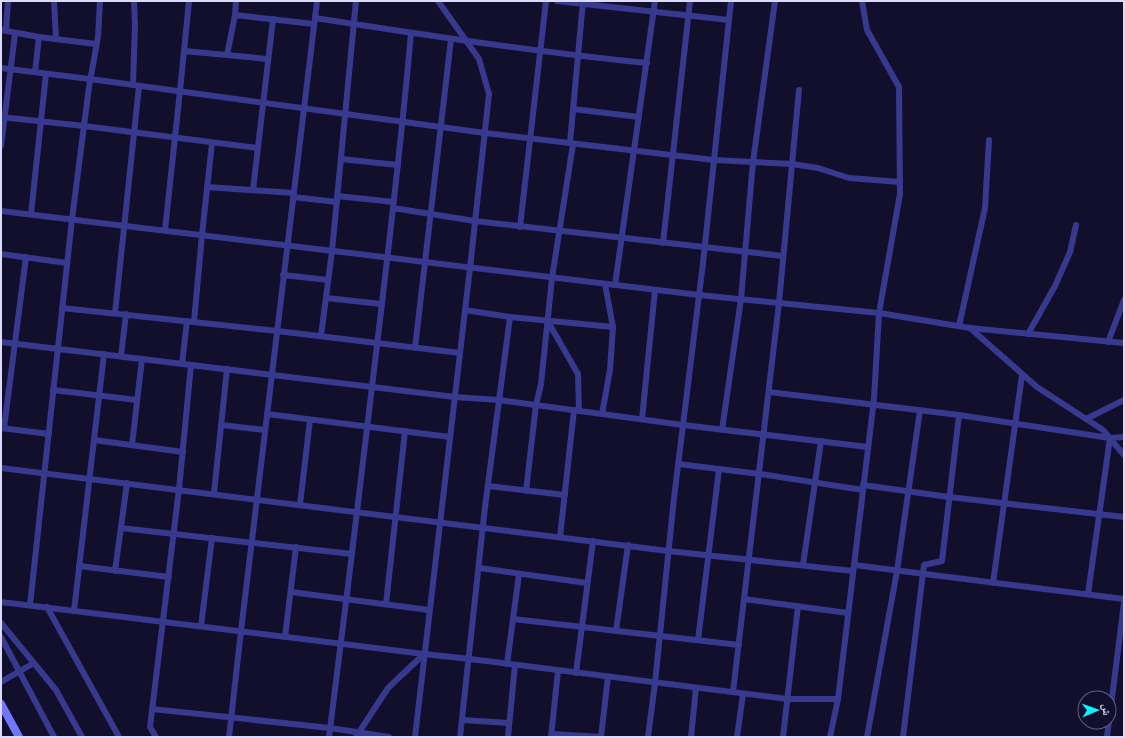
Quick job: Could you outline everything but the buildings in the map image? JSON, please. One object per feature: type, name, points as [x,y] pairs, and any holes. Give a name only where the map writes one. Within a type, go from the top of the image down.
[{"type":"street","points":[[8,1],[4,30],[15,34],[96,44]]},
{"type":"street","points":[[54,1],[56,38]]},
{"type":"street","points":[[30,605],[72,219],[90,79],[98,37],[100,1]]},
{"type":"street","points":[[115,313],[134,132],[136,85],[134,1]]},
{"type":"street","points":[[165,230],[189,1]]},
{"type":"street","points":[[227,55],[235,15],[236,1]]},
{"type":"street","points":[[229,737],[251,542],[317,1]]},
{"type":"street","points":[[321,336],[332,250],[356,1]]},
{"type":"street","points":[[415,737],[489,94],[478,60],[438,1]]},
{"type":"street","points":[[520,226],[546,1]]},
{"type":"street","points":[[557,1],[583,2],[654,12],[729,20]]},
{"type":"street","points":[[623,1],[623,8]]},
{"type":"street","points":[[615,285],[655,1]]},
{"type":"street","points":[[663,243],[690,1]]},
{"type":"street","points":[[648,737],[731,1]]},
{"type":"street","points":[[722,430],[741,299],[753,162],[775,1]]},
{"type":"street","points":[[830,737],[838,699],[873,404],[879,313],[900,194],[898,87],[867,30],[862,1]]},
{"type":"street","points":[[526,490],[536,405],[541,384],[552,278],[572,143],[573,109],[583,2]]},
{"type":"street","points":[[235,15],[354,24],[540,51],[647,63]]},
{"type":"street","points":[[253,190],[273,19]]},
{"type":"street","points":[[329,737],[378,343],[403,122],[411,33]]},
{"type":"street","points":[[1,146],[3,118],[15,34]]},
{"type":"street","points":[[35,72],[38,37]]},
{"type":"street","points":[[415,348],[451,39]]},
{"type":"street","points":[[184,51],[268,59]]},
{"type":"street","points":[[1,68],[530,139],[714,160],[792,164],[818,168],[849,178],[900,182]]},
{"type":"street","points":[[31,214],[46,74]]},
{"type":"street","points":[[733,692],[760,474],[779,303],[799,90]]},
{"type":"street","points":[[573,109],[639,117]]},
{"type":"street","points":[[3,118],[84,126],[258,148]]},
{"type":"street","points":[[959,326],[985,208],[989,140]]},
{"type":"street","points":[[194,322],[212,143]]},
{"type":"street","points":[[341,159],[398,165]]},
{"type":"street","points":[[207,187],[253,190],[337,199],[394,202]]},
{"type":"street","points":[[393,208],[475,221],[783,256]]},
{"type":"street","points":[[1,211],[655,290],[879,313],[970,328],[1124,344]]},
{"type":"street","points":[[1028,334],[1055,286],[1067,259],[1076,225]]},
{"type":"street","points":[[1,254],[67,263]]},
{"type":"street","points":[[26,257],[3,428],[49,434]]},
{"type":"street","points":[[283,275],[328,280]]},
{"type":"street","points":[[602,414],[610,370],[613,327],[605,284]]},
{"type":"street","points":[[642,419],[655,290]]},
{"type":"street","points":[[326,298],[382,304]]},
{"type":"street","points":[[1108,342],[1124,300]]},
{"type":"street","points":[[62,308],[321,336],[460,354]]},
{"type":"street","points":[[465,310],[510,317],[613,327]]},
{"type":"street","points":[[121,356],[126,314]]},
{"type":"street","points":[[460,737],[470,659],[483,527],[510,317]]},
{"type":"street","points":[[547,320],[578,374],[577,410],[560,537]]},
{"type":"street","points":[[182,364],[186,321]]},
{"type":"street","points":[[970,328],[1036,387],[1103,430],[1124,455]]},
{"type":"street","points":[[1,342],[455,397],[499,400],[722,430],[868,446]]},
{"type":"street","points":[[74,611],[104,354]]},
{"type":"street","points":[[132,445],[142,359]]},
{"type":"street","points":[[156,737],[150,727],[179,489],[191,365]]},
{"type":"street","points":[[214,494],[227,369]]},
{"type":"street","points":[[993,583],[1022,375]]},
{"type":"street","points":[[53,390],[137,400]]},
{"type":"street","points":[[769,392],[959,415],[1110,438],[1124,437]]},
{"type":"street","points":[[1086,419],[1124,400]]},
{"type":"street","points":[[867,737],[897,571],[920,410]]},
{"type":"street","points":[[267,414],[450,437]]},
{"type":"street","points":[[903,737],[924,565],[942,561],[959,415]]},
{"type":"street","points":[[300,504],[310,420]]},
{"type":"street","points":[[221,425],[265,430]]},
{"type":"street","points":[[386,604],[405,432]]},
{"type":"street","points":[[1088,594],[1110,438]]},
{"type":"street","points":[[94,440],[183,452]]},
{"type":"street","points":[[804,566],[821,441]]},
{"type":"street","points":[[678,464],[760,474],[816,483],[1124,516]]},
{"type":"street","points":[[1,468],[44,472],[668,551],[804,566],[897,571],[1124,599]]},
{"type":"street","points":[[698,640],[719,469]]},
{"type":"street","points":[[115,571],[127,483]]},
{"type":"street","points":[[488,486],[565,495]]},
{"type":"street","points":[[121,528],[352,554]]},
{"type":"street","points":[[201,626],[212,538]]},
{"type":"street","points":[[576,673],[593,541]]},
{"type":"street","points":[[616,631],[628,545]]},
{"type":"street","points":[[286,637],[296,547]]},
{"type":"street","points":[[79,566],[168,577]]},
{"type":"street","points":[[479,568],[587,583]]},
{"type":"street","points":[[507,664],[519,574]]},
{"type":"street","points":[[291,592],[429,610]]},
{"type":"street","points":[[744,599],[848,613]]},
{"type":"street","points":[[1,602],[743,694],[787,699],[838,699]]},
{"type":"street","points":[[1107,737],[1124,603]]},
{"type":"street","points":[[783,737],[798,606]]},
{"type":"street","points":[[47,607],[119,737]]},
{"type":"street","points":[[513,619],[739,645]]},
{"type":"street","points":[[1,623],[56,690],[82,737]]},
{"type":"street","points":[[1,637],[54,737]]},
{"type":"street","points":[[357,735],[388,688],[424,654]]},
{"type":"street","points":[[1,682],[34,663]]},
{"type":"street","points":[[508,737],[515,665]]},
{"type":"street","points":[[558,671],[551,735],[602,737],[608,677]]},
{"type":"street","points":[[691,737],[696,688]]},
{"type":"street","points":[[737,737],[743,694]]},
{"type":"street","points":[[1,704],[19,737]]},
{"type":"street","points":[[152,709],[330,728],[357,735],[390,737]]},
{"type":"street","points":[[462,720],[509,723]]}]
